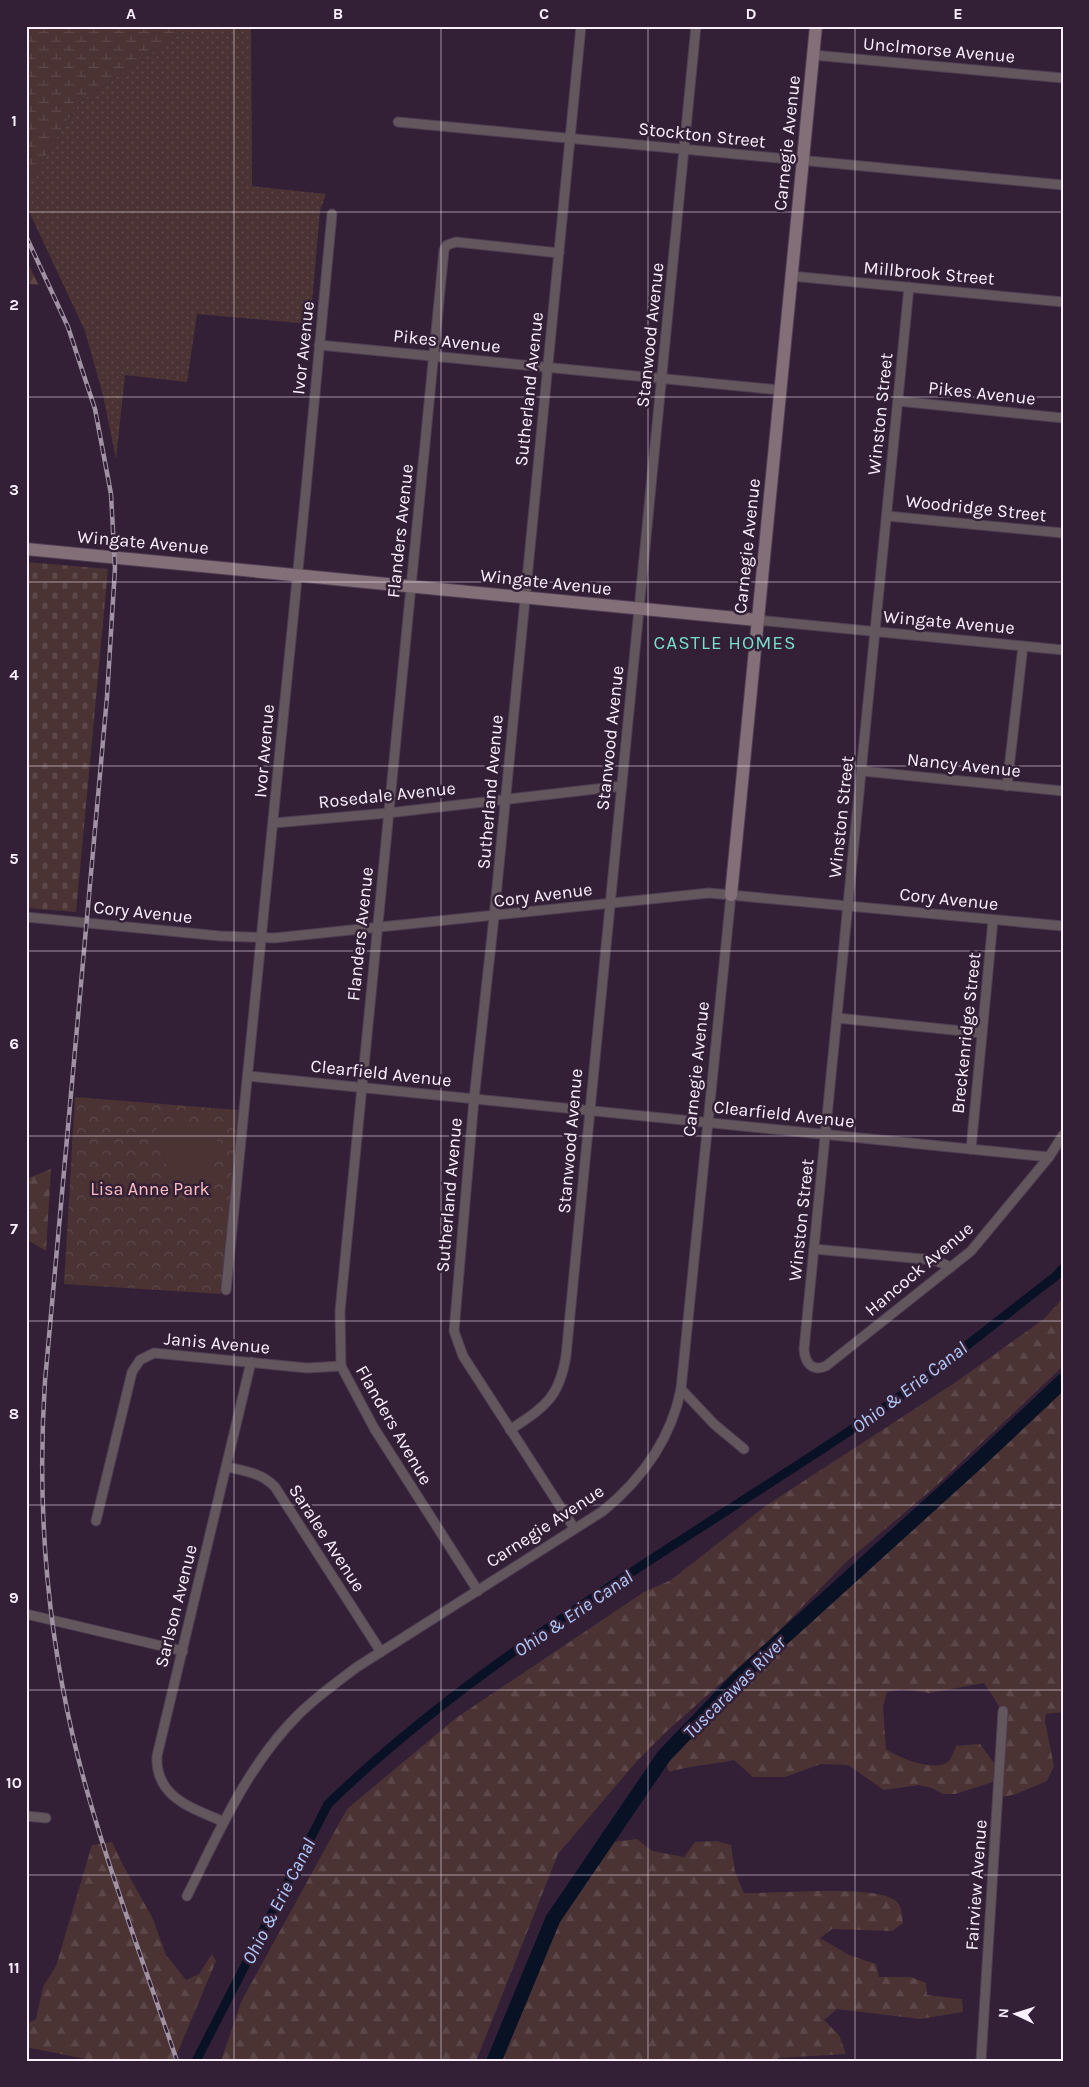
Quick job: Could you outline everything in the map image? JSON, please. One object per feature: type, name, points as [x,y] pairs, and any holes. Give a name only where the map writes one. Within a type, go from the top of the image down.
[{"type":"street","name":"Sutherland Avenue","points":[[574,1528],[463,1356],[455,1338],[456,1304],[474,1099],[494,917],[581,26]]},
{"type":"street","name":"Stanwood Avenue","points":[[510,1430],[543,1407],[557,1389],[563,1376],[696,26]]},
{"type":"street","name":"Carnegie Avenue","points":[[187,1896],[241,1790],[286,1727],[328,1688],[380,1652],[603,1511],[639,1477],[667,1433],[681,1389],[816,26]]},
{"type":"street","name":"Unclmorse Avenue","points":[[813,55],[1063,78]]},
{"type":"street","name":"Stockton Street","points":[[398,122],[802,162],[1063,185]]},
{"type":"street","name":"Ivor Avenue","points":[[226,1290],[260,938],[274,823],[332,214]]},
{"type":"street","name":"Flanders Avenue","points":[[478,1591],[374,1428],[341,1366],[340,1311],[444,250],[447,245],[456,242],[559,253]]},
{"type":"street","name":"Millbrook Street","points":[[791,276],[1063,302]]},
{"type":"street","name":"Winston Street","points":[[804,1349],[909,287]]},
{"type":"street","name":"Pikes Avenue","points":[[319,345],[780,390]]},
{"type":"street","name":"Pikes Avenue","points":[[898,402],[1063,418]]},
{"type":"street","name":"Woodridge Street","points":[[887,516],[1063,533]]},
{"type":"street","name":"Wingate Avenue","points":[[26,549],[1063,650]]},
{"type":"street","points":[[1007,786],[1023,646]]},
{"type":"street","name":"Nancy Avenue","points":[[862,771],[1063,791]]},
{"type":"street","name":"Rosedale Avenue","points":[[274,823],[388,813],[622,786]]},
{"type":"street","name":"Cory Avenue","points":[[26,917],[260,938],[494,917],[709,893],[1063,926]]},
{"type":"street","name":"Breckenridge Street","points":[[971,1149],[994,920]]},
{"type":"street","points":[[837,1018],[982,1033]]},
{"type":"street","name":"Clearfield Avenue","points":[[248,1076],[1049,1157]]},
{"type":"street","name":"Hancock Avenue","points":[[804,1349],[805,1357],[810,1366],[816,1368],[826,1366],[951,1267],[978,1244],[1049,1157],[1063,1135]]},
{"type":"street","points":[[814,1249],[934,1260],[951,1267]]},
{"type":"street","name":"Janis Avenue","points":[[96,1521],[132,1372],[136,1363],[154,1353],[307,1368],[341,1366]]},
{"type":"street","name":"Sarlson Avenue","points":[[224,1822],[172,1797],[163,1786],[157,1772],[157,1756],[251,1362]]},
{"type":"street","points":[[681,1389],[714,1424],[744,1449]]},
{"type":"street","name":"Saralee Avenue","points":[[227,1467],[255,1473],[265,1478],[275,1487],[380,1652]]},
{"type":"street","points":[[26,1614],[183,1651]]},
{"type":"street","name":"Fairview Avenue","points":[[981,2061],[1003,1712]]},
{"type":"street","points":[[26,1816],[46,1818]]},
{"type":"green space","points":[[26,26],[191,26],[80,102],[62,128],[36,173],[26,179]]},
{"type":"green space","points":[[191,26],[251,26],[252,186],[326,194],[320,211],[310,324],[197,314],[187,382],[125,375],[116,459],[103,395],[85,331],[26,205],[26,179],[36,173],[62,128],[80,102]]},
{"type":"green space","points":[[26,260],[39,285],[26,284]]},
{"type":"green space","points":[[26,562],[108,569],[76,912],[26,908]]},
{"type":"green space","name":"Lisa Anne Park","points":[[75,1097],[238,1110],[221,1294],[64,1284]]},
{"type":"green space","points":[[209,1123],[219,1126],[210,1191],[187,1183],[169,1168],[163,1159],[157,1137],[157,1124]]},
{"type":"green space","points":[[51,1169],[46,1251],[26,1239],[26,1179]]},
{"type":"green space","points":[[1063,1298],[1063,1366],[936,1486],[846,1562],[771,1639],[668,1730],[636,1762],[558,1854],[476,2061],[221,2061],[241,2002],[347,1809],[456,1718],[644,1592],[671,1580],[767,1505],[956,1382],[1044,1319]]},
{"type":"green space","points":[[1063,1381],[1063,1712],[1046,1714],[1045,1722],[1054,1766],[1047,1781],[1016,1794],[998,1798],[1003,1712],[984,1683],[929,1693],[903,1689],[887,1692],[883,1706],[886,1749],[908,1760],[927,1765],[943,1764],[949,1761],[956,1746],[980,1744],[994,1763],[993,1782],[955,1794],[943,1794],[932,1788],[919,1785],[884,1790],[848,1765],[821,1764],[785,1777],[753,1777],[734,1760],[669,1772],[664,1756]]},
{"type":"green space","points":[[637,1839],[652,1851],[684,1857],[695,1842],[717,1841],[731,1845],[735,1872],[744,1893],[847,1891],[885,1896],[896,1901],[901,1908],[903,1923],[892,1931],[832,1929],[820,1938],[849,1955],[876,1964],[879,1977],[911,1977],[926,1983],[927,1995],[962,1999],[963,2012],[920,2019],[837,2009],[824,2020],[839,2035],[846,2054],[778,2058],[777,2061],[494,2061],[553,1919],[605,1843]]},
{"type":"green space","points":[[112,1842],[153,1919],[166,1955],[186,1980],[199,1974],[212,1954],[216,1961],[174,2061],[96,2061],[26,2047],[26,2024],[36,2019],[43,1987],[56,1966],[92,1845]]},
{"type":"waterway","name":"Ohio & Erie Canal","points":[[196,2061],[328,1804],[388,1750],[450,1699],[515,1651],[906,1392],[1056,1276],[1063,1268]]},
{"type":"waterway","name":"Tuscarawas River","points":[[494,2061],[553,1919],[664,1756],[743,1674],[976,1463],[1063,1381]]},
{"type":"railway","points":[[26,236],[68,327],[95,409],[111,494],[115,568],[107,697],[45,1381],[42,1471],[46,1560],[56,1649],[83,1778],[121,1900],[177,2061]]},
{"type":"district","name":"CASTLE HOMES","points":[[725,642]]}]
